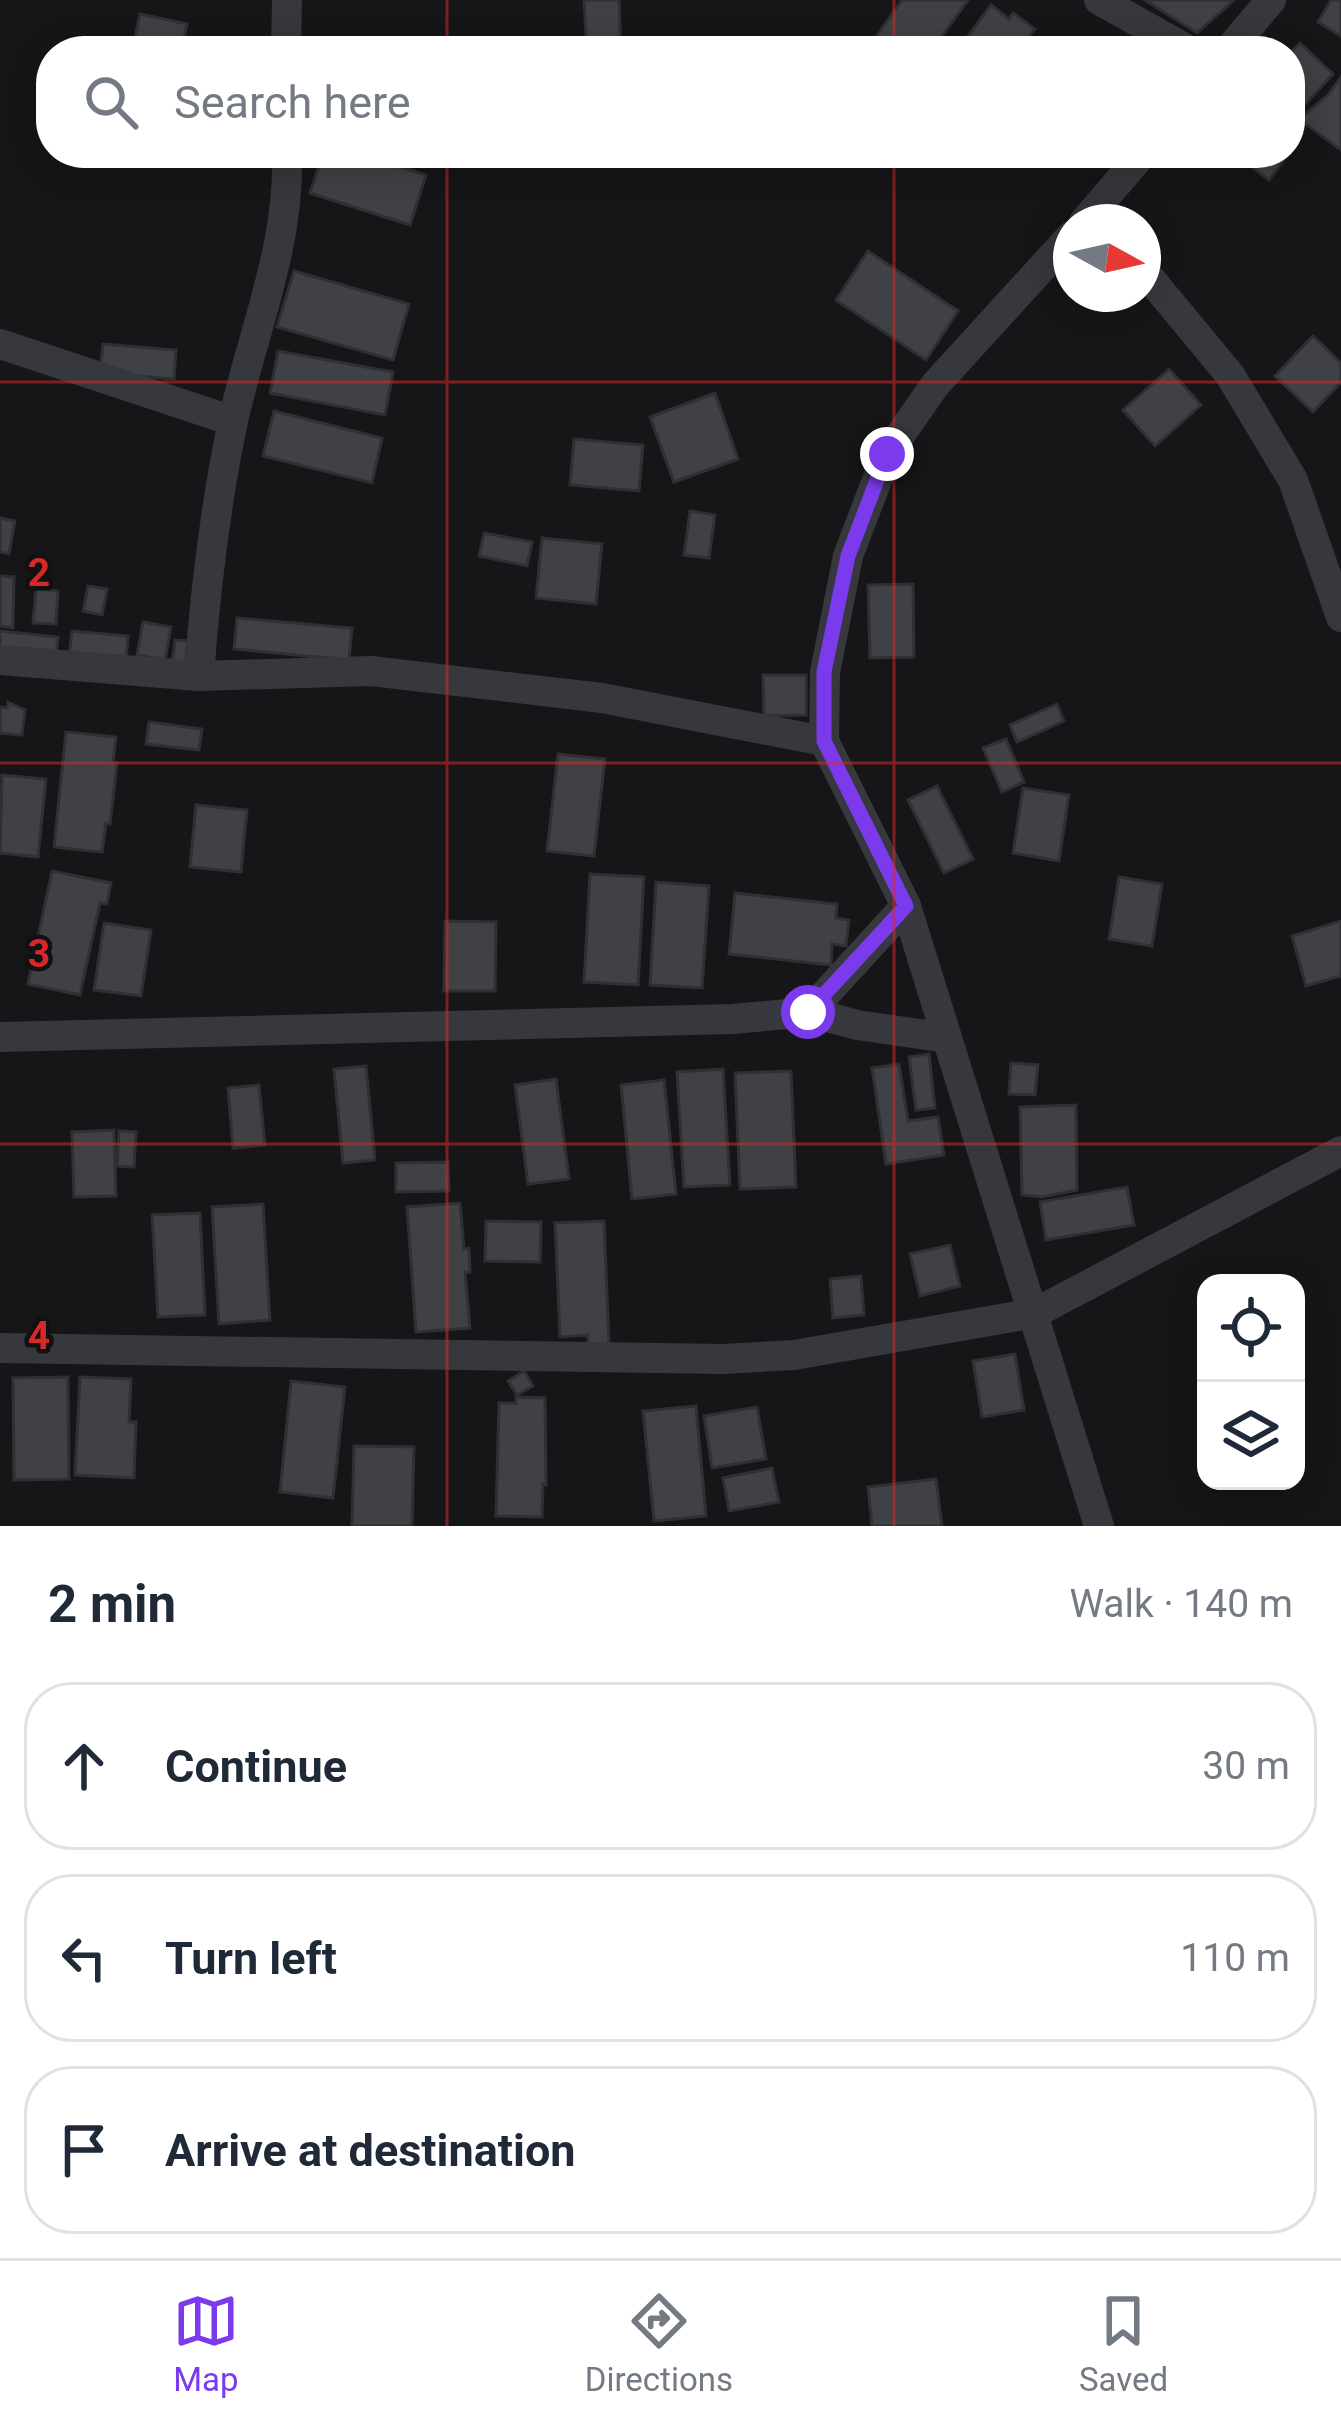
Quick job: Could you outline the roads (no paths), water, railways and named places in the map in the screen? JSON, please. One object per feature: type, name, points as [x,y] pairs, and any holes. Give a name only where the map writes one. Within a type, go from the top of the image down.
[{"type":"street","points":[[286,0],[286,36]]},
{"type":"street","points":[[1100,0],[1164,36]]},
{"type":"street","points":[[1241,36],[1271,0]]},
{"type":"street","points":[[199,676],[233,422],[274,278],[288,168]]},
{"type":"street","points":[[1105,204],[1132,168]]},
{"type":"street","points":[[1053,256],[935,385],[887,454],[848,556],[824,672],[824,741],[906,906],[1099,1526]]},
{"type":"street","points":[[1161,292],[1230,375],[1293,480],[1341,617]]},
{"type":"street","points":[[0,344],[233,422]]},
{"type":"street","points":[[0,660],[199,676],[371,671],[602,698],[824,741]]},
{"type":"street","points":[[808,1012],[906,906]]},
{"type":"street","points":[[0,1037],[732,1019],[808,1012],[857,1025],[947,1038]]},
{"type":"street","points":[[0,1348],[722,1359],[794,1355],[1035,1312],[1341,1151]]}]
